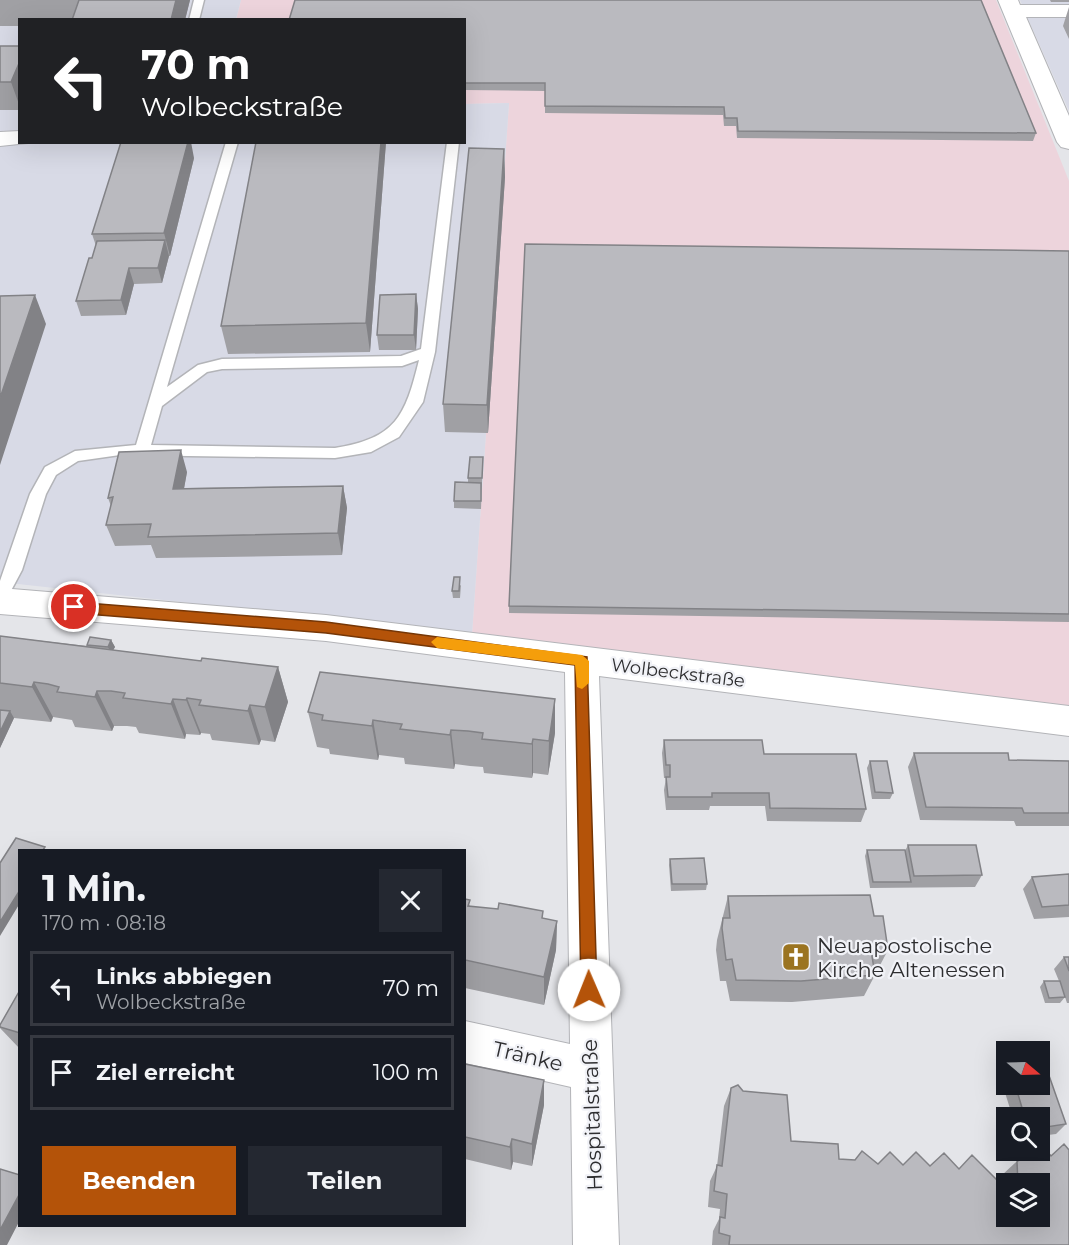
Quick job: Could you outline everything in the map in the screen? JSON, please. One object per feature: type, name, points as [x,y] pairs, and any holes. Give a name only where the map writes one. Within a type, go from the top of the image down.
[{"type":"street","points":[[1065,126],[1010,6],[1069,11]]},
{"type":"street","points":[[0,139],[18,138]]},
{"type":"street","name":"Wolbeckstraße","points":[[0,599],[326,628],[1069,721]]},
{"type":"street","name":"Hospitalstraße","points":[[582,661],[596,1245]]},
{"type":"street","name":"Tränke","points":[[466,1042],[591,1070]]},
{"type":"lane","points":[[194,18],[199,0]]},
{"type":"lane","points":[[142,450],[231,144]]},
{"type":"lane","points":[[0,599],[14,570],[38,495],[51,471],[75,456],[120,450],[335,453],[366,448],[394,433],[416,402],[428,352],[453,144]]},
{"type":"lane","points":[[156,403],[203,368],[222,364],[402,361],[428,352]]},
{"type":"shaded area","points":[[0,0],[241,0],[236,18],[18,18],[18,144],[466,144],[466,104],[509,103],[472,634],[0,582]]},
{"type":"shaded area","points":[[241,0],[996,0],[1069,181],[1069,710],[472,634],[509,103],[466,104],[466,18],[236,18]]},
{"type":"shaded area","points":[[1020,0],[1069,0],[1069,111],[1025,12]]},
{"type":"building","points":[[79,0],[176,0],[172,18],[73,18]]},
{"type":"building","points":[[295,0],[981,0],[1036,133],[738,131],[737,118],[725,118],[724,107],[545,106],[545,83],[466,83],[466,18],[290,18]]},
{"type":"building","points":[[0,46],[18,46],[18,66],[11,82],[0,82]]},
{"type":"building","points":[[120,144],[187,144],[164,233],[92,234]]},
{"type":"building","points":[[256,144],[381,144],[366,323],[221,326]]},
{"type":"building","points":[[469,148],[504,149],[487,405],[443,404]]},
{"type":"building","points":[[165,240],[158,268],[129,268],[121,300],[76,301],[89,258],[92,258],[97,241]]},
{"type":"building","points":[[525,244],[1069,251],[1069,614],[509,606]]},
{"type":"building","points":[[416,294],[414,335],[377,335],[380,295]]},
{"type":"building","points":[[35,295],[0,398],[0,296]]},
{"type":"building","points":[[181,450],[173,489],[343,486],[338,533],[148,537],[151,524],[106,525],[113,497],[108,498],[119,452]]},
{"type":"building","points":[[470,457],[483,457],[482,478],[468,478]]},
{"type":"building","points":[[455,482],[481,483],[481,501],[454,501]]},
{"type":"building","points":[[454,577],[460,577],[459,591],[452,591]]},
{"type":"building","points":[[0,636],[201,661],[202,658],[278,667],[265,707],[250,705],[248,711],[199,705],[201,700],[187,698],[186,700],[173,699],[171,704],[123,698],[125,693],[111,691],[97,691],[95,697],[57,692],[59,687],[48,684],[34,682],[32,687],[0,683]]},
{"type":"building","points":[[90,637],[111,640],[108,647],[87,645]]},
{"type":"building","points":[[320,672],[555,699],[549,741],[533,739],[532,744],[482,739],[483,733],[451,730],[450,735],[400,729],[402,724],[373,720],[372,726],[322,720],[323,715],[308,712]]},
{"type":"building","points":[[0,710],[10,711],[0,732]]},
{"type":"building","points":[[664,740],[762,740],[764,754],[856,754],[866,809],[770,808],[769,793],[712,793],[712,797],[668,797],[666,777],[670,777],[670,765],[666,765]]},
{"type":"building","points":[[914,753],[1008,753],[1009,760],[1069,761],[1069,813],[1024,813],[1022,808],[926,807]]},
{"type":"building","points":[[870,761],[887,761],[893,793],[875,792]]},
{"type":"building","points":[[16,838],[45,847],[44,849],[18,849],[18,893],[0,922],[0,863]]},
{"type":"building","points":[[908,845],[976,845],[982,875],[914,876]]},
{"type":"building","points":[[867,850],[905,850],[911,882],[873,882]]},
{"type":"building","points":[[704,858],[707,884],[672,884],[670,859]]},
{"type":"building","points":[[1069,874],[1069,905],[1042,907],[1032,877]]},
{"type":"building","name":"Neuapostolische Kirche Altenessen","points":[[870,895],[874,916],[883,916],[888,950],[871,950],[875,975],[801,981],[736,980],[732,959],[726,960],[722,928],[723,918],[730,918],[728,896]]},
{"type":"building","points":[[466,899],[470,900],[468,906],[498,909],[499,903],[543,911],[542,918],[557,921],[544,977],[466,960]]},
{"type":"building","points":[[1064,957],[1069,957],[1069,971]]},
{"type":"building","points":[[1044,981],[1060,981],[1065,997],[1049,998]]},
{"type":"building","points":[[18,994],[18,1032],[0,1027]]},
{"type":"building","points":[[466,1064],[544,1080],[532,1144],[512,1139],[510,1147],[466,1137]]},
{"type":"building","points":[[1050,1078],[1066,1124],[1050,1126],[1050,1107],[1022,1107],[1018,1095],[1050,1095]]},
{"type":"building","points":[[738,1085],[743,1091],[787,1095],[791,1141],[838,1144],[839,1159],[855,1160],[862,1151],[878,1164],[890,1152],[903,1165],[916,1152],[930,1166],[944,1153],[959,1169],[972,1155],[996,1179],[996,1227],[1050,1227],[1050,1173],[1018,1173],[1017,1162],[1050,1161],[1050,1155],[1064,1144],[1069,1150],[1069,1245],[729,1245],[730,1236],[719,1233],[720,1217],[725,1218],[727,1194],[714,1191],[717,1165],[722,1166],[731,1088]]},
{"type":"building","points":[[0,1169],[18,1174],[18,1197],[0,1230]]},
{"type":"slow traffic","points":[[437,642],[582,661],[582,683]]},
{"type":"place","name":"Neuapostolische Kirche Altenessen","points":[[796,957]]},
{"type":"route","points":[[74,607],[326,628],[582,661],[589,990]]}]
